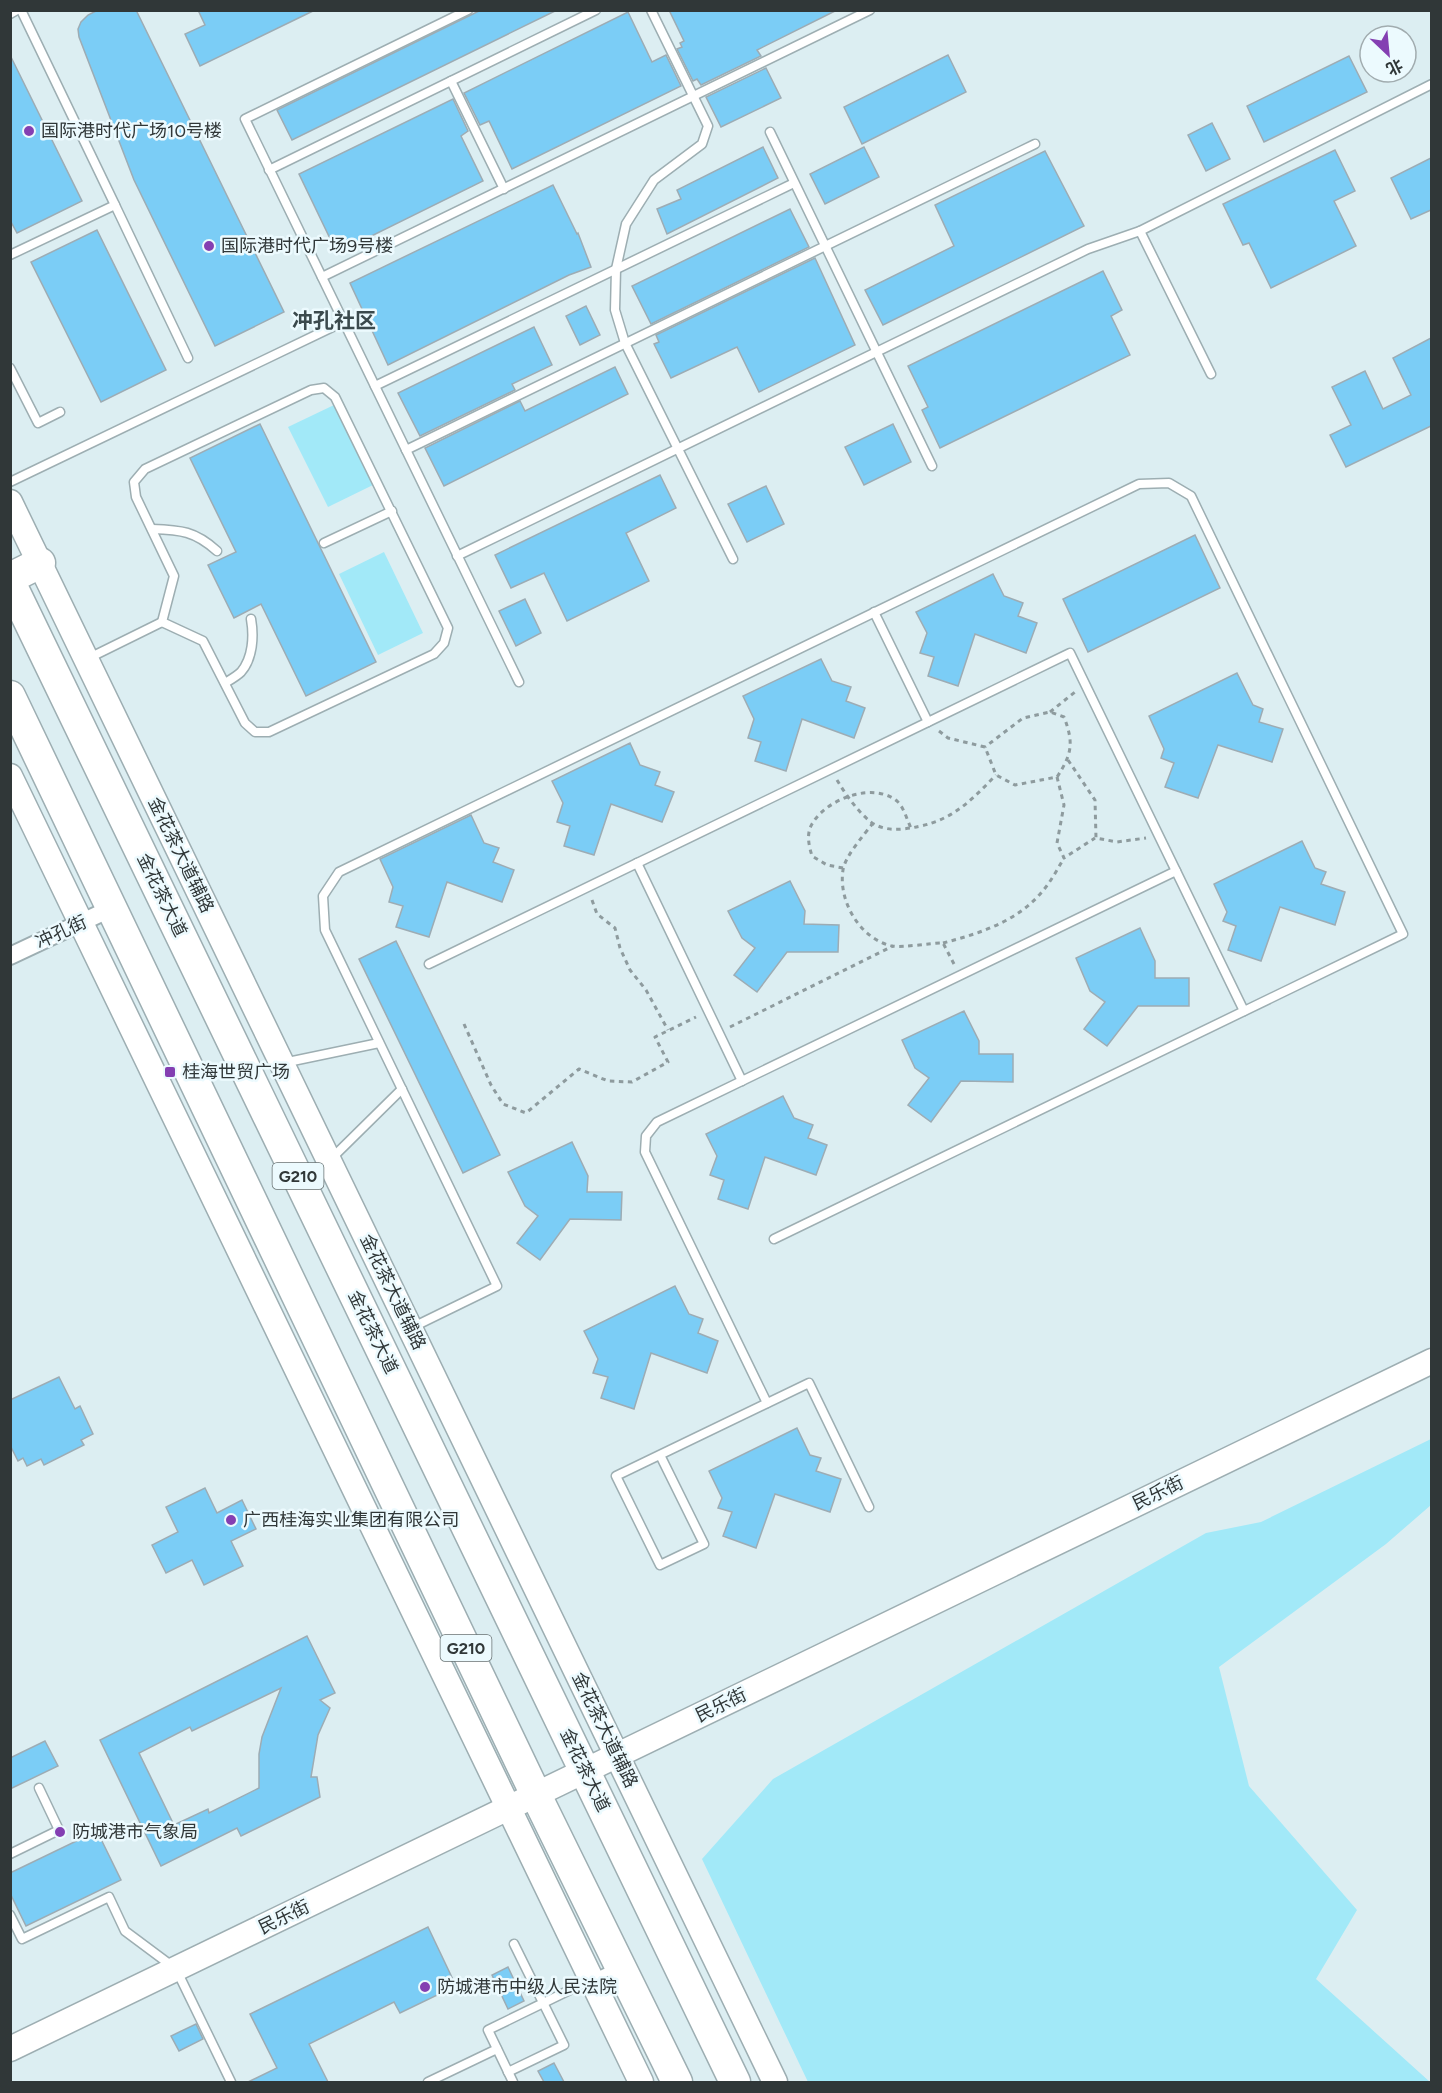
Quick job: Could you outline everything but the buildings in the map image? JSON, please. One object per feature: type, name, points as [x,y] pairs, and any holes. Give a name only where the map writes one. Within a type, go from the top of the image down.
[{"type":"highway","points":[[10,580],[40,563]]},
{"type":"highway","name":"金花茶大道","points":[[10,580],[735,2082]]},
{"type":"highway","name":"G210","points":[[10,696],[536,1795],[677,2082]]},
{"type":"street","name":"金花茶大道辅路","points":[[10,502],[775,2082]]},
{"type":"street","points":[[10,776],[641,2082]]},
{"type":"street","name":"冲孔街","points":[[10,956],[112,908]]},
{"type":"street","name":"民乐街","points":[[13,2043],[176,1969],[1431,1361]]},
{"type":"lane","points":[[10,14],[19,10],[188,357]]},
{"type":"lane","points":[[468,10],[245,118],[519,682]]},
{"type":"lane","points":[[269,170],[596,10]]},
{"type":"lane","points":[[651,10],[708,126],[702,144],[654,180],[626,224],[616,269],[615,310],[625,343],[733,559]]},
{"type":"lane","points":[[322,277],[870,10]]},
{"type":"lane","points":[[451,81],[504,189]]},
{"type":"lane","points":[[458,556],[1088,249],[1140,231],[1431,84]]},
{"type":"lane","points":[[770,132],[932,466]]},
{"type":"lane","points":[[406,450],[1035,144]]},
{"type":"lane","points":[[375,387],[794,183]]},
{"type":"lane","points":[[10,255],[115,205]]},
{"type":"lane","points":[[1140,231],[1211,374]]},
{"type":"lane","points":[[10,482],[343,322]]},
{"type":"lane","points":[[11,366],[39,423],[60,412]]},
{"type":"lane","points":[[87,659],[162,622],[174,576],[135,497],[135,482],[145,469],[310,390],[324,388],[335,397],[448,628],[444,643],[434,654],[269,732],[255,732],[245,723],[203,641],[162,622]]},
{"type":"lane","points":[[411,1328],[497,1286],[325,930],[323,896],[339,872],[1139,484],[1169,483],[1191,496],[1403,934],[774,1239]]},
{"type":"lane","points":[[324,543],[392,511]]},
{"type":"lane","points":[[152,529],[190,532],[205,540],[217,551]]},
{"type":"lane","points":[[874,612],[928,722]]},
{"type":"lane","points":[[225,683],[242,671],[251,650],[253,633],[250,620]]},
{"type":"lane","points":[[429,964],[1070,653],[1244,1011]]},
{"type":"lane","points":[[637,863],[742,1081]]},
{"type":"lane","points":[[767,1403],[645,1152],[646,1136],[657,1122],[1176,871]]},
{"type":"lane","points":[[282,1063],[379,1043]]},
{"type":"lane","points":[[329,1161],[402,1089]]},
{"type":"lane","points":[[660,1455],[704,1544],[660,1565],[616,1476],[809,1383],[869,1507]]},
{"type":"lane","points":[[10,1854],[59,1830],[39,1788]]},
{"type":"lane","points":[[10,1915],[22,1939],[109,1897],[125,1931],[176,1969],[231,2082]]},
{"type":"lane","points":[[508,2072],[564,2045],[514,1944]]},
{"type":"lane","points":[[513,2082],[488,2030],[620,1966]]},
{"type":"lane","points":[[428,2082],[497,2049]]},
{"type":"path","points":[[985,747],[1023,718],[1050,712],[1085,684]]},
{"type":"path","points":[[985,747],[996,775],[1015,785],[1057,777],[1068,760],[1071,735],[1064,717],[1050,712]]},
{"type":"path","points":[[928,722],[948,738],[985,747]]},
{"type":"path","points":[[1068,760],[1095,800],[1096,838]]},
{"type":"path","points":[[830,770],[848,797],[873,823],[890,830],[924,826],[950,817],[969,803],[996,775]]},
{"type":"path","points":[[1057,777],[1064,805],[1057,843],[1064,858]]},
{"type":"path","points":[[843,868],[827,865],[812,856],[808,840],[811,824],[826,808],[866,791],[884,793],[900,804],[910,828]]},
{"type":"path","points":[[873,823],[858,842],[843,868],[842,892],[854,918],[872,937],[892,946]]},
{"type":"path","points":[[719,1033],[892,946],[943,943],[998,925],[1023,910],[1041,893],[1064,858],[1096,838],[1117,842],[1159,836]]},
{"type":"path","points":[[588,887],[597,914],[615,928],[620,948],[630,970],[646,990],[668,1030]]},
{"type":"path","points":[[943,943],[960,975]]},
{"type":"path","points":[[464,1024],[491,1084],[503,1104],[526,1113],[579,1069],[608,1081],[632,1082],[668,1062],[655,1036],[708,1011]]},
{"type":"shaded area","points":[[334,405],[373,485],[328,507],[288,427]]},
{"type":"shaded area","points":[[384,552],[423,633],[378,655],[339,574]]},
{"type":"shaded area","points":[[1431,1439],[1431,1505],[1386,1544],[1219,1667],[1249,1786],[1357,1910],[1316,1979],[1430,2082],[808,2082],[702,1859],[773,1779],[1206,1533],[1261,1522]]},
{"type":"place","name":"国际港时代广场10号楼","points":[[29,131]]},
{"type":"place","name":"国际港时代广场9号楼","points":[[209,246]]},
{"type":"place","name":"桂海世贸广场","points":[[170,1072]]},
{"type":"place","name":"广西桂海实业集团有限公司","points":[[231,1520]]},
{"type":"place","name":"防城港市气象局","points":[[60,1832]]},
{"type":"place","name":"防城港市中级人民法院","points":[[425,1987]]},
{"type":"district","name":"冲孔社区","points":[[334,321]]}]
